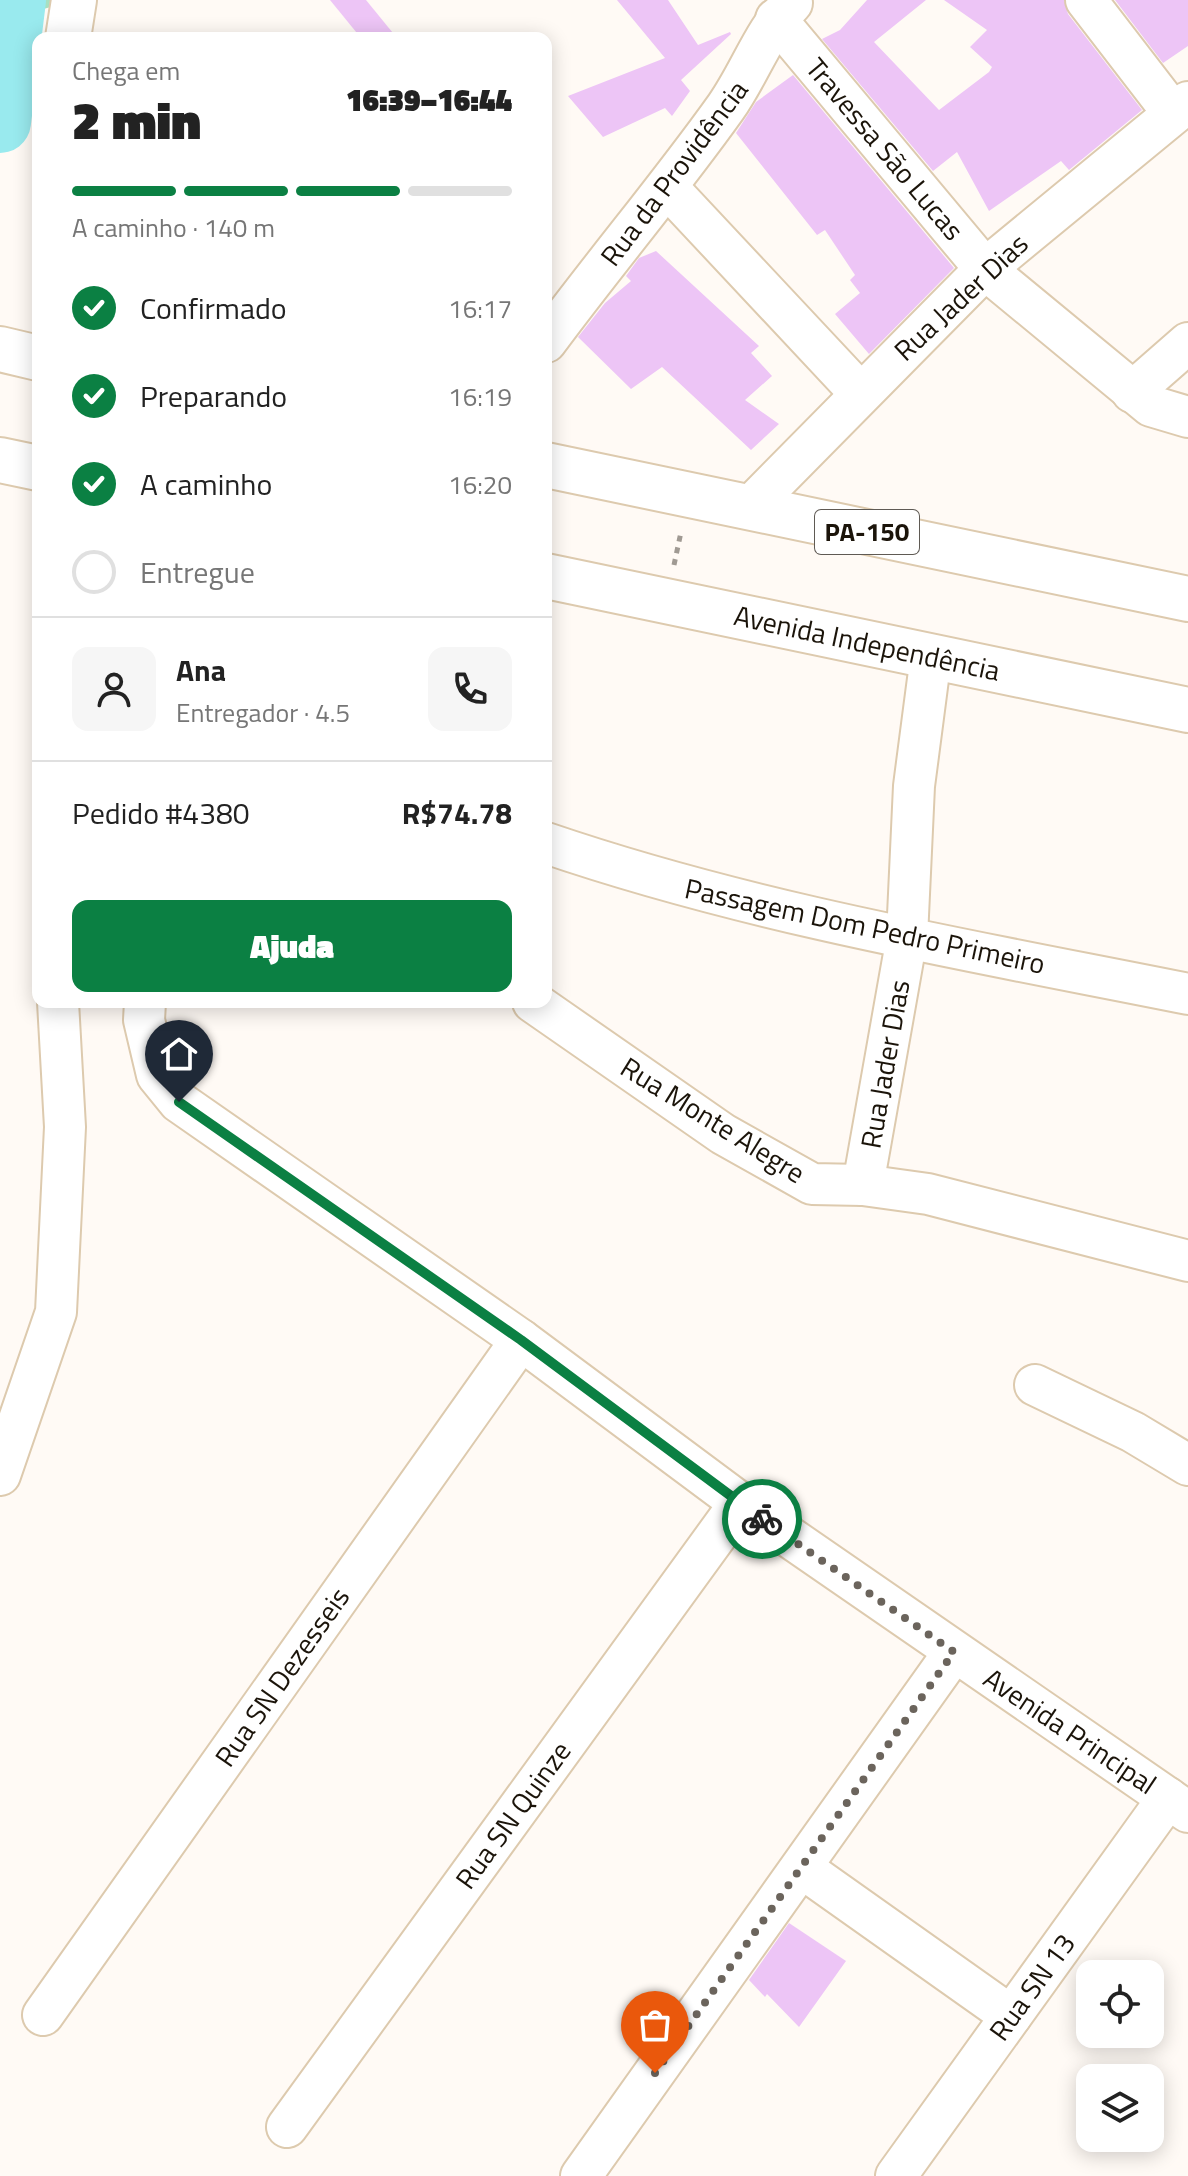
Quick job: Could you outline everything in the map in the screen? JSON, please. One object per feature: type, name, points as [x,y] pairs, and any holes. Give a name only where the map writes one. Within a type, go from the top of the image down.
[{"type":"main road","points":[[69,32],[74,0]]},
{"type":"main road","points":[[0,460],[32,467]]},
{"type":"main road","name":"PA-150","points":[[552,466],[1188,599]]},
{"type":"main road","name":"Avenida Independência","points":[[552,577],[1188,710]]},
{"type":"street","points":[[1086,0],[1181,108]]},
{"type":"street","name":"Rua da Providência","points":[[552,334],[668,188],[746,79],[785,10]]},
{"type":"street","name":"Travessa São Lucas","points":[[785,10],[985,269],[1151,406],[1188,417]]},
{"type":"street","name":"Rua Jader Dias","points":[[749,508],[985,269],[1181,108]]},
{"type":"street","points":[[668,188],[860,393]]},
{"type":"street","points":[[1132,392],[1188,343]]},
{"type":"street","name":"Rua Jader Dias","points":[[863,1185],[907,937],[914,786],[931,656]]},
{"type":"street","name":"Passagem Dom Pedro Primeiro","points":[[552,845],[629,872],[712,894],[1188,994]]},
{"type":"street","points":[[0,1475],[56,1312],[65,1127],[58,1008]]},
{"type":"street","name":"Avenida Principal","points":[[145,1008],[144,1020],[157,1075],[179,1102],[521,1340],[740,1503],[1178,1805]]},
{"type":"street","name":"Rua Monte Alegre","points":[[542,1008],[723,1134],[796,1178],[812,1184],[863,1185],[943,1197],[1188,1261]]},
{"type":"street","name":"Rua SN Dezesseis","points":[[43,2015],[521,1340]]},
{"type":"street","points":[[1035,1385],[1133,1432],[1188,1465]]},
{"type":"street","name":"Rua SN Quinze","points":[[287,2127],[740,1503]]},
{"type":"street","points":[[581,2176],[954,1652]]},
{"type":"street","name":"Rua SN 13","points":[[896,2176],[1011,2016],[1178,1805]]},
{"type":"street","points":[[802,1868],[1011,2016]]},
{"type":"path","points":[[667,601],[688,494]]},
{"type":"green space","points":[[0,0],[76,0],[0,21]]},
{"type":"building","points":[[330,0],[366,0],[392,32],[356,32]]},
{"type":"building","points":[[617,0],[668,0],[698,45],[731,34],[681,80],[690,91],[672,116],[665,108],[603,137],[568,96],[665,58]]},
{"type":"building","points":[[867,0],[926,0],[874,42],[939,110],[992,67],[970,47],[987,30],[944,0],[1064,0],[1068,14],[1142,110],[1069,170],[1061,161],[989,211],[957,152],[933,171],[822,39],[840,30]]},
{"type":"building","points":[[1115,0],[1188,0],[1188,46],[1163,63]]},
{"type":"building","points":[[793,75],[954,268],[869,354],[835,314],[860,293],[850,280],[855,275],[825,230],[817,235],[736,133],[756,102]]},
{"type":"building","points":[[656,251],[759,346],[751,353],[772,376],[745,400],[779,424],[751,450],[662,367],[631,389],[578,337],[605,303],[631,281],[626,276],[639,258]]},
{"type":"building","points":[[789,1923],[846,1961],[799,2027],[749,1980]]},
{"type":"waterway","points":[[0,122],[15,0]]},
{"type":"way so far","points":[[655,2073],[954,1652],[762,1519]]},
{"type":"route","points":[[179,1102],[521,1340],[762,1519]]}]
